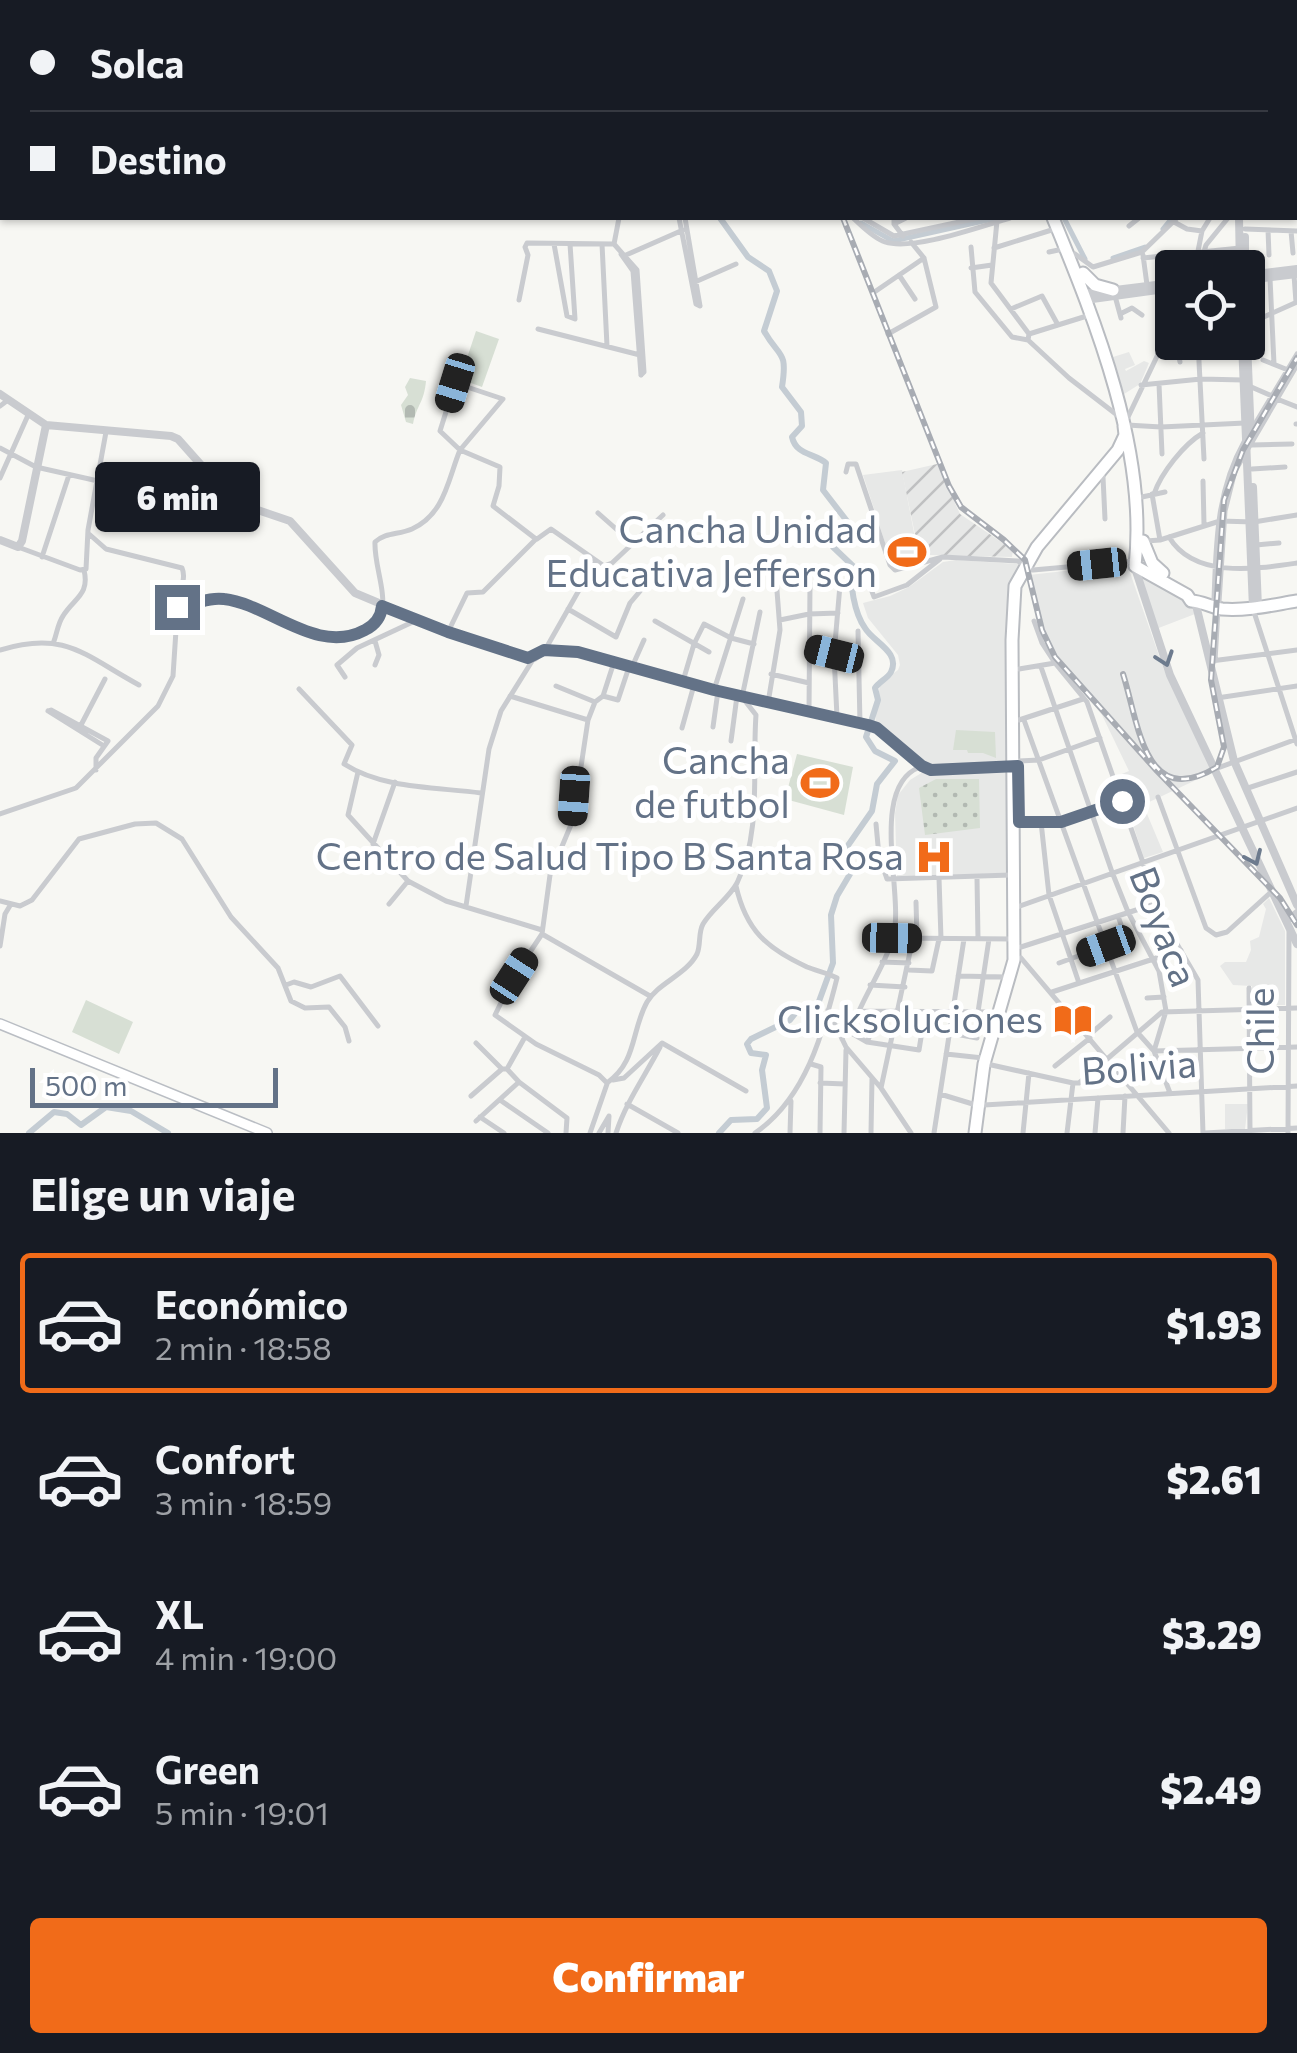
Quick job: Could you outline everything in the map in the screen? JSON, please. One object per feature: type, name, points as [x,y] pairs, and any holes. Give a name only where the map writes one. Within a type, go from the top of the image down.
[{"type":"main road","points":[[1057,221],[1087,297],[1128,428],[1139,563]]},
{"type":"main road","points":[[1070,252],[1083,273],[1100,288],[1114,292]]},
{"type":"main road","points":[[1083,273],[1090,315],[1150,495],[1139,563]]},
{"type":"main road","points":[[986,1062],[1019,948],[1014,593],[1040,550],[1107,472],[1128,428]]},
{"type":"main road","points":[[1020,903],[1014,874],[1022,720],[1020,596],[1026,569],[1118,450],[1128,428]]},
{"type":"main road","points":[[1107,472],[1120,465],[1133,472]]},
{"type":"main road","points":[[1143,541],[1152,564],[1162,574]]},
{"type":"main road","points":[[1139,563],[1202,601]]},
{"type":"main road","points":[[1139,563],[1202,601],[1255,607],[1297,598]]},
{"type":"main road","points":[[978,1133],[986,1062],[1019,948]]},
{"type":"main road","points":[[0,1026],[266,1133]]},
{"type":"main road","points":[[201,1109],[254,1133]]},
{"type":"street","points":[[618,220],[614,244],[632,272],[640,355]]},
{"type":"street","points":[[682,220],[695,282],[736,264]]},
{"type":"street","points":[[856,220],[884,242],[1001,220]]},
{"type":"street","points":[[866,220],[887,234],[906,240],[949,221]]},
{"type":"street","points":[[888,334],[936,306],[924,258],[894,220]]},
{"type":"street","points":[[1129,226],[1136,220]]},
{"type":"street","points":[[1114,292],[1120,316],[1132,308],[1144,288],[1143,255],[1176,220],[1187,229],[1202,231]]},
{"type":"street","points":[[1200,250],[1202,231],[1209,220]]},
{"type":"street","points":[[1200,250],[1226,220]]},
{"type":"street","points":[[1200,250],[1240,248],[1242,220]]},
{"type":"street","points":[[1243,220],[1244,250]]},
{"type":"street","points":[[997,221],[991,284],[1028,337],[1128,428],[1203,429],[1292,444]]},
{"type":"street","points":[[994,248],[1057,221]]},
{"type":"street","points":[[1245,229],[1294,231],[1292,253]]},
{"type":"street","points":[[626,255],[684,230]]},
{"type":"street","points":[[1268,230],[1269,256]]},
{"type":"street","points":[[519,300],[527,243],[614,244],[637,270],[640,355]]},
{"type":"street","points":[[554,244],[567,316],[575,319],[570,244]]},
{"type":"street","points":[[602,244],[608,348]]},
{"type":"street","points":[[971,247],[975,292],[1007,333],[1019,340],[1090,315]]},
{"type":"street","points":[[1049,252],[1070,252],[1094,267],[1155,254]]},
{"type":"street","points":[[873,294],[924,258]]},
{"type":"street","points":[[971,268],[992,265]]},
{"type":"street","points":[[1265,276],[1296,273]]},
{"type":"street","points":[[1265,278],[1296,273]]},
{"type":"street","points":[[1265,317],[1297,302],[1296,273]]},
{"type":"street","points":[[899,275],[915,300]]},
{"type":"street","points":[[1270,278],[1274,364]]},
{"type":"street","points":[[1087,297],[1155,287]]},
{"type":"street","points":[[1010,309],[1042,296],[1058,325]]},
{"type":"street","points":[[1132,308],[1142,315]]},
{"type":"street","points":[[538,329],[640,355]]},
{"type":"street","points":[[1275,397],[1297,354]]},
{"type":"street","points":[[1128,428],[1141,385],[1155,359]]},
{"type":"street","points":[[1199,360],[1204,459]]},
{"type":"street","points":[[1215,770],[1296,741],[1255,607],[1246,360]]},
{"type":"street","points":[[1263,360],[1288,370]]},
{"type":"street","points":[[1297,365],[1249,438],[1223,487],[1218,565],[1202,601],[1217,698],[1234,761],[1297,905]]},
{"type":"street","points":[[1141,385],[1200,379],[1247,383],[1297,407]]},
{"type":"street","points":[[178,609],[224,599],[312,634],[341,636],[369,628],[379,618],[382,606],[374,542],[384,535],[412,529],[434,511],[448,490],[460,450],[503,399],[455,383],[440,432],[460,450],[500,467],[493,506],[536,540]]},
{"type":"street","points":[[1159,384],[1162,454]]},
{"type":"street","points":[[0,406],[4,397],[46,425],[178,439],[234,502],[290,521],[355,593],[448,632],[534,658]]},
{"type":"street","points":[[0,478],[29,414]]},
{"type":"street","points":[[18,548],[46,425]]},
{"type":"street","points":[[1160,540],[1150,495],[1203,429]]},
{"type":"street","points":[[54,641],[64,613],[82,595],[86,581],[88,530],[106,432]]},
{"type":"street","points":[[1249,438],[1254,570]]},
{"type":"street","points":[[0,448],[36,467],[98,481]]},
{"type":"street","points":[[846,472],[850,462],[856,464],[895,570],[942,557],[1018,561],[1026,569],[1034,570],[1139,563],[1170,675],[1281,913],[1295,924],[1297,944]]},
{"type":"street","points":[[1252,469],[1285,467]]},
{"type":"street","points":[[1106,519],[1107,472]]},
{"type":"street","points":[[42,557],[69,475]]},
{"type":"street","points":[[1204,481],[1204,524]]},
{"type":"street","points":[[1150,495],[1166,492]]},
{"type":"street","points":[[598,512],[632,543]]},
{"type":"street","points":[[448,632],[466,593],[483,592],[551,529],[604,566],[663,515]]},
{"type":"street","points":[[1143,541],[1160,540],[1221,521],[1252,522],[1297,515]]},
{"type":"street","points":[[0,814],[76,788],[165,698],[173,676],[182,568],[100,547],[88,530]]},
{"type":"street","points":[[1170,536],[1184,556],[1218,565],[1254,570],[1297,563]]},
{"type":"street","points":[[0,540],[84,570]]},
{"type":"street","points":[[1256,544],[1279,543]]},
{"type":"street","points":[[864,570],[874,597],[907,585],[942,557]]},
{"type":"street","points":[[466,906],[489,749],[501,711],[534,658],[544,650],[596,562]]},
{"type":"street","points":[[768,703],[780,620],[776,578]]},
{"type":"street","points":[[568,609],[616,637],[630,602],[647,583]]},
{"type":"street","points":[[809,712],[810,583]]},
{"type":"street","points":[[837,717],[834,654],[840,585]]},
{"type":"street","points":[[713,727],[716,691],[743,598]]},
{"type":"street","points":[[1202,601],[1212,661]]},
{"type":"street","points":[[730,741],[760,612]]},
{"type":"street","points":[[780,620],[838,613]]},
{"type":"street","points":[[345,677],[337,665],[357,648],[417,620]]},
{"type":"street","points":[[1034,621],[1055,664],[1087,702],[1163,920],[1198,980],[1204,1133],[1297,1128]]},
{"type":"street","points":[[655,622],[708,652]]},
{"type":"street","points":[[683,682],[704,624],[730,638],[754,644]]},
{"type":"street","points":[[858,632],[868,726]]},
{"type":"street","points":[[603,696],[618,700],[644,640]]},
{"type":"street","points":[[0,650],[27,642],[54,641],[139,684]]},
{"type":"street","points":[[375,641],[380,656],[376,665]]},
{"type":"street","points":[[810,648],[860,662]]},
{"type":"street","points":[[544,650],[578,652],[739,697],[868,726],[931,770],[1039,760],[1100,738]]},
{"type":"street","points":[[1212,661],[1297,650]]},
{"type":"street","points":[[614,662],[603,696],[595,702],[588,720],[572,820],[550,875],[542,932],[495,1014],[525,1037],[609,1082],[624,1078],[662,1043]]},
{"type":"street","points":[[1019,669],[1055,664]]},
{"type":"street","name":"Boyaca","points":[[1041,666],[1112,872],[1128,912],[1154,958],[1166,1012],[1154,1051]]},
{"type":"street","points":[[771,674],[809,682]]},
{"type":"street","points":[[80,727],[105,679]]},
{"type":"street","points":[[682,728],[694,684]]},
{"type":"street","points":[[556,686],[595,702]]},
{"type":"street","points":[[1217,698],[1297,686]]},
{"type":"street","points":[[299,688],[353,746],[344,764],[395,782],[481,794]]},
{"type":"street","points":[[510,696],[588,720]]},
{"type":"street","points":[[739,697],[756,715],[753,762],[757,792],[736,886],[744,918],[766,942],[836,978],[811,1064],[774,1121],[755,1133]]},
{"type":"street","points":[[1083,699],[1022,720],[1137,1032],[1154,1051],[1170,1093]]},
{"type":"street","points":[[80,727],[48,711],[106,744],[96,758],[96,770]]},
{"type":"street","points":[[859,1011],[892,938],[892,804],[904,779],[922,766]]},
{"type":"street","points":[[358,772],[348,815],[408,881],[446,901],[542,932],[650,996]]},
{"type":"street","points":[[1245,789],[1297,772]]},
{"type":"street","points":[[373,844],[395,782]]},
{"type":"street","points":[[1158,797],[1206,928],[1216,935],[1227,932],[1271,892]]},
{"type":"street","points":[[1019,822],[1061,822],[1122,801]]},
{"type":"street","points":[[1020,903],[1297,808]]},
{"type":"street","points":[[1040,822],[1049,895],[1078,983]]},
{"type":"street","points":[[0,901],[20,906],[32,900],[79,839],[135,824],[156,823],[182,839],[231,917],[278,968],[289,998],[297,1006],[329,1007],[345,1027],[349,1041]]},
{"type":"street","points":[[876,824],[884,876],[895,880],[1014,874]]},
{"type":"street","points":[[881,962],[932,972],[940,938],[939,878]]},
{"type":"street","points":[[977,878],[978,939]]},
{"type":"street","points":[[389,904],[408,881]]},
{"type":"street","points":[[590,1133],[609,1082],[620,1074],[630,1056],[650,996],[672,981],[696,956],[701,928],[736,886]]},
{"type":"street","points":[[881,1088],[915,938],[916,902]]},
{"type":"street","points":[[892,938],[989,939],[1019,948],[1158,903]]},
{"type":"street","points":[[0,943],[11,904]]},
{"type":"street","points":[[1118,916],[1128,945]]},
{"type":"street","name":"Chile","points":[[1288,1131],[1295,924]]},
{"type":"street","points":[[934,1133],[964,939]]},
{"type":"street","points":[[978,1012],[989,939]]},
{"type":"street","points":[[1058,962],[1106,946]]},
{"type":"street","points":[[1019,948],[1169,1133]]},
{"type":"street","points":[[1052,992],[1181,950]]},
{"type":"street","points":[[286,985],[294,982],[310,987],[340,976],[378,1026]]},
{"type":"street","points":[[958,976],[1010,977]]},
{"type":"street","points":[[870,986],[905,987]]},
{"type":"street","points":[[1250,988],[1250,1132]]},
{"type":"street","points":[[1147,998],[1164,998]]},
{"type":"street","points":[[827,1008],[846,1048],[881,1088],[911,1133]]},
{"type":"street","points":[[946,1054],[1074,1084],[1166,1012],[1293,1008]]},
{"type":"street","points":[[842,1039],[852,1014],[859,1011],[1000,1012]]},
{"type":"street","points":[[867,1042],[880,1013]]},
{"type":"street","points":[[846,1030],[867,1042],[919,1050],[925,1013]]},
{"type":"street","points":[[1055,1066],[1110,1016]]},
{"type":"street","points":[[950,1033],[977,1038]]},
{"type":"street","points":[[470,1096],[505,1069],[525,1037]]},
{"type":"street","points":[[476,1043],[567,1118],[566,1133]]},
{"type":"street","points":[[662,1043],[746,1091]]},
{"type":"street","points":[[616,1133],[627,1104],[662,1043]]},
{"type":"street","points":[[1154,1051],[1297,1047]]},
{"type":"street","points":[[844,1133],[846,1048]]},
{"type":"street","points":[[811,1064],[820,1067],[820,1133]]},
{"type":"street","points":[[1023,1133],[1029,1073]]},
{"type":"street","points":[[872,1078],[873,1132]]},
{"type":"street","points":[[504,1133],[478,1119],[519,1082]]},
{"type":"street","points":[[820,1084],[845,1084]]},
{"type":"street","points":[[1067,1133],[1074,1084]]},
{"type":"street","name":"Bolivia","points":[[940,1094],[982,1105],[1297,1086]]},
{"type":"street","points":[[1123,1133],[1125,1096]]},
{"type":"street","points":[[790,1098],[790,1133]]},
{"type":"street","points":[[1095,1133],[1098,1098]]},
{"type":"street","points":[[500,1100],[548,1133]]},
{"type":"street","points":[[627,1104],[678,1133]]},
{"type":"street","points":[[599,1133],[609,1116],[608,1133]]},
{"type":"shaded area","points":[[1129,352],[1135,365],[1126,371],[1144,361],[1149,363],[1140,384],[1124,394],[1113,357]]},
{"type":"shaded area","points":[[937,464],[960,514],[1013,550],[1012,557],[930,555],[917,544],[902,472]]},
{"type":"shaded area","points":[[902,470],[916,543],[930,555],[901,565],[891,561],[863,475]]},
{"type":"shaded area","points":[[943,562],[1019,564],[1015,575],[1011,765],[932,768],[875,724],[880,683],[900,665],[898,655],[868,618],[863,603],[890,596]]},
{"type":"shaded area","points":[[1127,564],[1164,670],[1213,772],[1145,804],[1137,790],[1163,852],[1144,858],[1117,776],[1129,771],[1102,715],[1047,647],[1029,575]]},
{"type":"shaded area","points":[[1138,573],[1193,605],[1195,614],[1156,629]]},
{"type":"shaded area","points":[[1010,769],[1010,873],[897,877],[895,813],[898,795],[910,780],[923,772]]},
{"type":"shaded area","points":[[1269,898],[1285,931],[1285,1005],[1252,1005],[1252,986],[1233,985],[1220,966],[1225,962],[1246,962],[1250,941],[1259,937],[1266,909],[1263,904]]},
{"type":"shaded area","points":[[1225,1104],[1248,1104],[1245,1129],[1225,1129]]},
{"type":"green space","points":[[476,331],[499,339],[482,387],[460,379]]},
{"type":"green space","points":[[410,378],[426,381],[413,424],[406,422],[401,405],[408,395],[405,387]]},
{"type":"green space","points":[[956,730],[995,732],[996,758],[953,750]]},
{"type":"green space","name":"Cancha de futbol","points":[[797,754],[853,767],[844,815],[785,799]]},
{"type":"green space","points":[[936,779],[979,779],[980,828],[925,835],[919,788]]},
{"type":"green space","points":[[86,1000],[133,1022],[119,1054],[72,1032]]},
{"type":"waterway","points":[[719,1133],[731,1120],[757,1119],[767,1108],[762,1070],[766,1055],[751,1053],[747,1044],[790,1020],[797,1011],[818,1004],[833,963],[831,915],[853,869],[841,862],[842,854],[872,811],[877,784],[895,761],[875,751],[866,737],[878,700],[875,688],[891,672],[892,659],[858,615],[852,589],[854,567],[833,547],[850,525],[823,490],[826,463],[794,443],[792,437],[802,426],[801,412],[782,387],[783,360],[764,331],[777,291],[769,271],[748,257],[721,220]]},
{"type":"waterway","points":[[861,223],[893,241],[988,220]]},
{"type":"waterway","points":[[1065,220],[1085,259]]},
{"type":"waterway","points":[[1163,229],[1170,220]]},
{"type":"waterway","points":[[1113,258],[1145,247]]},
{"type":"waterway","points":[[29,1133],[54,1112],[67,1114],[81,1125],[106,1107],[131,1111],[168,1133]]},
{"type":"railway","points":[[844,220],[949,486],[961,507],[1025,560],[1042,630],[1055,657],[1157,771],[1280,898],[1297,925]]},
{"type":"railway","points":[[1123,674],[1141,737],[1159,770],[1174,778],[1193,778],[1217,767],[1224,747],[1211,680],[1224,500],[1243,450],[1297,358]]},
{"type":"place","name":"Cancha Unidad Educativa Jefferson","points":[[907,552]]},
{"type":"place","name":"Cancha de futbol","points":[[820,783]]},
{"type":"place","name":"Centro de Salud Tipo B Santa Rosa","points":[[934,857]]},
{"type":"place","name":"Clicksoluciones","points":[[1073,1020]]},
{"type":"route","points":[[177,607],[179,611],[224,599],[312,634],[341,636],[369,628],[382,614],[382,606],[528,658],[544,650],[578,652],[714,690],[868,725],[931,770],[1018,766],[1019,822],[1061,822],[1122,801]]}]
